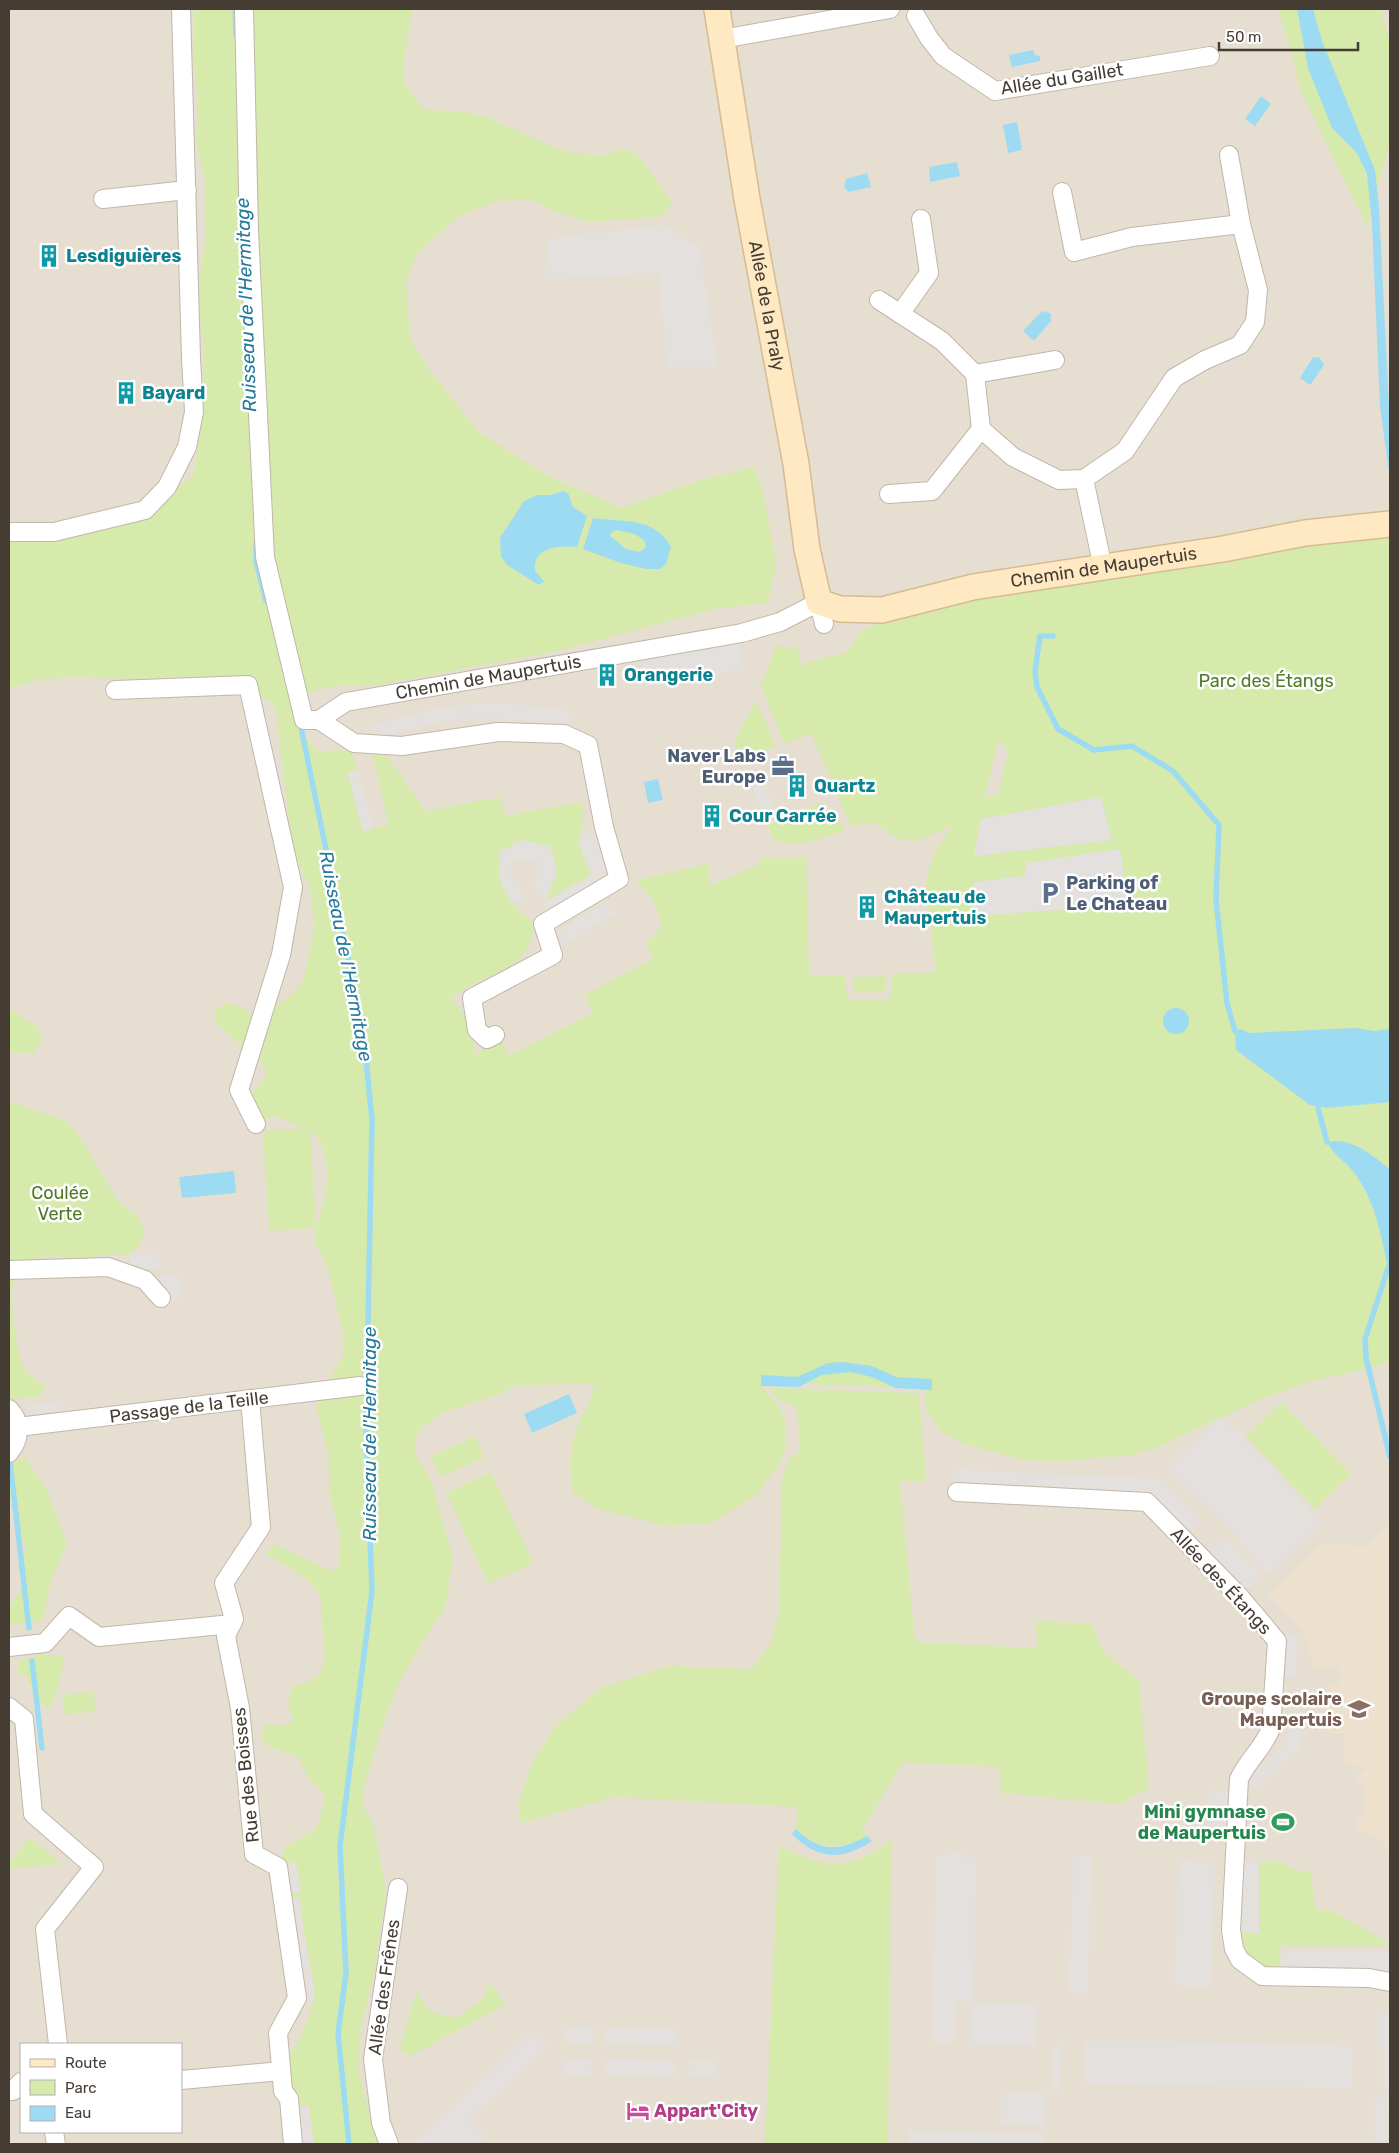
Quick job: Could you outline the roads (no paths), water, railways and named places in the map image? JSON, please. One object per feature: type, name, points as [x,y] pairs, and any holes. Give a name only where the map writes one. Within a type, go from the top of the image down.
[{"type":"street","points":[[9,532],[54,532],[145,510],[167,487],[187,447],[194,412],[182,9]]},
{"type":"street","points":[[244,9],[250,231],[265,557],[312,720],[354,743],[402,746],[498,732],[564,734],[588,745],[604,827],[619,879],[543,924],[553,955],[472,998],[477,1030],[487,1039],[495,1036]]},
{"type":"street","name":"Allée de la Praly","points":[[716,9],[747,199],[796,464],[808,549],[821,613]]},
{"type":"street","points":[[722,39],[890,9]]},
{"type":"street","name":"Allée du Gaillet","points":[[895,9],[904,18],[918,12],[928,38],[943,56],[995,91],[1210,56]]},
{"type":"street","points":[[880,300],[942,341],[975,374],[981,429],[1013,457],[1059,480],[1084,478],[1125,451],[1174,378],[1205,360],[1240,345],[1255,322],[1258,290],[1242,224],[1230,155]]},
{"type":"street","points":[[103,199],[187,190]]},
{"type":"street","points":[[1062,192],[1074,252],[1132,237],[1242,224]]},
{"type":"street","points":[[900,314],[929,273],[921,219]]},
{"type":"street","points":[[975,374],[1055,360]]},
{"type":"street","points":[[889,494],[932,491],[981,429]]},
{"type":"street","points":[[1084,478],[1103,568]]},
{"type":"street","name":"Chemin de Maupertuis","points":[[312,720],[346,702],[742,633],[780,622],[840,609],[882,610],[973,587],[1223,549],[1305,533],[1390,524]]},
{"type":"street","points":[[115,690],[248,685],[293,887],[281,955],[239,1090],[256,1124]]},
{"type":"street","points":[[9,1270],[108,1267],[145,1280],[161,1298]]},
{"type":"street","name":"Passage de la Teille","points":[[18,1427],[360,1386]]},
{"type":"street","name":"Rue des Boisses","points":[[250,1399],[261,1528],[224,1582],[234,1619],[226,1636],[240,1708],[254,1854],[278,1867],[297,1998],[278,2033],[283,2092],[288,2100],[293,2144]]},
{"type":"street","points":[[9,1409],[18,1427],[15,1445],[9,1453]]},
{"type":"street","name":"Allée des Étangs","points":[[957,1492],[1147,1502],[1243,1600],[1277,1641],[1271,1728],[1266,1741],[1248,1762],[1239,1779],[1231,1930],[1234,1949],[1240,1960],[1262,1976],[1369,1978],[1390,1982]]},
{"type":"street","points":[[9,1647],[45,1643],[69,1616],[99,1638],[232,1624]]},
{"type":"street","points":[[9,1707],[24,1719],[33,1814],[94,1867],[45,1929],[58,2043]]},
{"type":"street","name":"Allée des Frênes","points":[[389,2144],[381,2123],[373,2059],[398,1888]]},
{"type":"street","points":[[182,2080],[281,2071]]},
{"type":"street","points":[[9,2092],[13,2091],[20,2083]]},
{"type":"water","points":[[1297,9],[1313,9],[1322,41],[1375,170],[1379,207],[1390,426],[1390,479],[1380,407],[1372,224],[1367,174],[1357,153],[1332,128],[1308,68]]},
{"type":"water","points":[[1033,50],[1035,55],[1040,56],[1040,61],[1012,67],[1009,55]]},
{"type":"water","points":[[1261,96],[1271,104],[1255,126],[1245,119]]},
{"type":"water","points":[[1017,122],[1022,150],[1008,153],[1003,125]]},
{"type":"water","points":[[957,162],[960,176],[930,182],[929,167]]},
{"type":"water","points":[[867,173],[871,187],[849,192],[844,188],[846,179]]},
{"type":"water","points":[[1042,311],[1044,313],[1047,311],[1052,315],[1050,318],[1052,320],[1034,341],[1023,331]]},
{"type":"water","points":[[1313,357],[1320,358],[1324,365],[1310,385],[1300,378]]},
{"type":"water","points":[[563,491],[568,493],[573,507],[587,516],[577,547],[555,547],[548,549],[538,556],[535,562],[535,570],[544,582],[539,585],[507,565],[501,557],[500,538],[524,501],[538,495],[550,495]]},
{"type":"water","points":[[593,518],[636,522],[646,525],[664,537],[671,547],[666,564],[660,569],[646,569],[621,563],[583,549]],"holes":[[[617,530],[635,534],[645,541],[646,548],[639,552],[626,549],[610,536],[612,532]]]},
{"type":"water","points":[[658,779],[663,800],[648,803],[644,782]]},
{"type":"water","points":[[1176,1008],[1186,1011],[1189,1021],[1186,1031],[1176,1034],[1166,1031],[1163,1021],[1166,1011]]},
{"type":"water","points":[[1355,1028],[1375,1031],[1390,1029],[1390,1102],[1328,1108],[1310,1105],[1236,1050],[1235,1031],[1241,1029],[1249,1033]]},
{"type":"water","points":[[1327,1142],[1346,1142],[1372,1155],[1390,1169],[1390,1270],[1377,1220],[1368,1196],[1355,1174]]},
{"type":"water","points":[[234,1171],[236,1193],[182,1198],[179,1177]]},
{"type":"water","points":[[842,1362],[872,1366],[896,1377],[932,1379],[932,1390],[895,1388],[872,1377],[851,1372],[822,1375],[799,1387],[761,1386],[761,1375],[797,1377],[828,1363]]},
{"type":"water","points":[[569,1394],[577,1413],[532,1433],[524,1414]]},
{"type":"water","points":[[796,1829],[805,1837],[822,1846],[839,1847],[867,1836],[872,1841],[850,1852],[830,1855],[820,1853],[801,1843],[792,1834]]},
{"type":"waterway","name":"Ruisseau de l'Hermitage","points":[[235,9],[236,34]]},
{"type":"waterway","name":"Ruisseau de l'Hermitage","points":[[256,545],[256,561],[266,601]]},
{"type":"waterway","points":[[1053,636],[1040,636],[1035,671],[1037,687],[1058,729],[1094,750],[1132,746],[1173,771],[1219,825],[1216,900],[1227,1003],[1235,1031]]},
{"type":"waterway","name":"Ruisseau de l'Hermitage","points":[[301,727],[363,1031],[372,1119],[366,1429],[372,1591],[340,1846],[346,1973],[338,2033],[349,2144]]},
{"type":"waterway","points":[[1318,1108],[1327,1142]]},
{"type":"waterway","points":[[1388,1268],[1365,1339],[1366,1358],[1390,1457]]},
{"type":"waterway","points":[[10,1462],[29,1628]]},
{"type":"waterway","points":[[32,1661],[42,1748]]},
{"type":"place","name":"Lesdiguières","points":[[49,256]]},
{"type":"place","name":"Bayard","points":[[126,393]]},
{"type":"place","name":"Orangerie","points":[[607,675]]},
{"type":"place","name":"Naver Labs Europe","points":[[783,766]]},
{"type":"place","name":"Quartz","points":[[797,786]]},
{"type":"place","name":"Cour Carrée","points":[[712,816]]},
{"type":"place","name":"Parking of Le Chateau","points":[[1050,893]]},
{"type":"place","name":"Château de Maupertuis","points":[[867,907]]},
{"type":"place","name":"Groupe scolaire Maupertuis","points":[[1359,1709]]},
{"type":"place","name":"Mini gymnase de Maupertuis","points":[[1283,1822]]},
{"type":"place","name":"Appart'City","points":[[638,2111]]},
{"type":"park label","name":"Parc des Étangs","points":[[1266,681]]},
{"type":"park label","name":"Coulée Verte","points":[[60,1203]]}]
